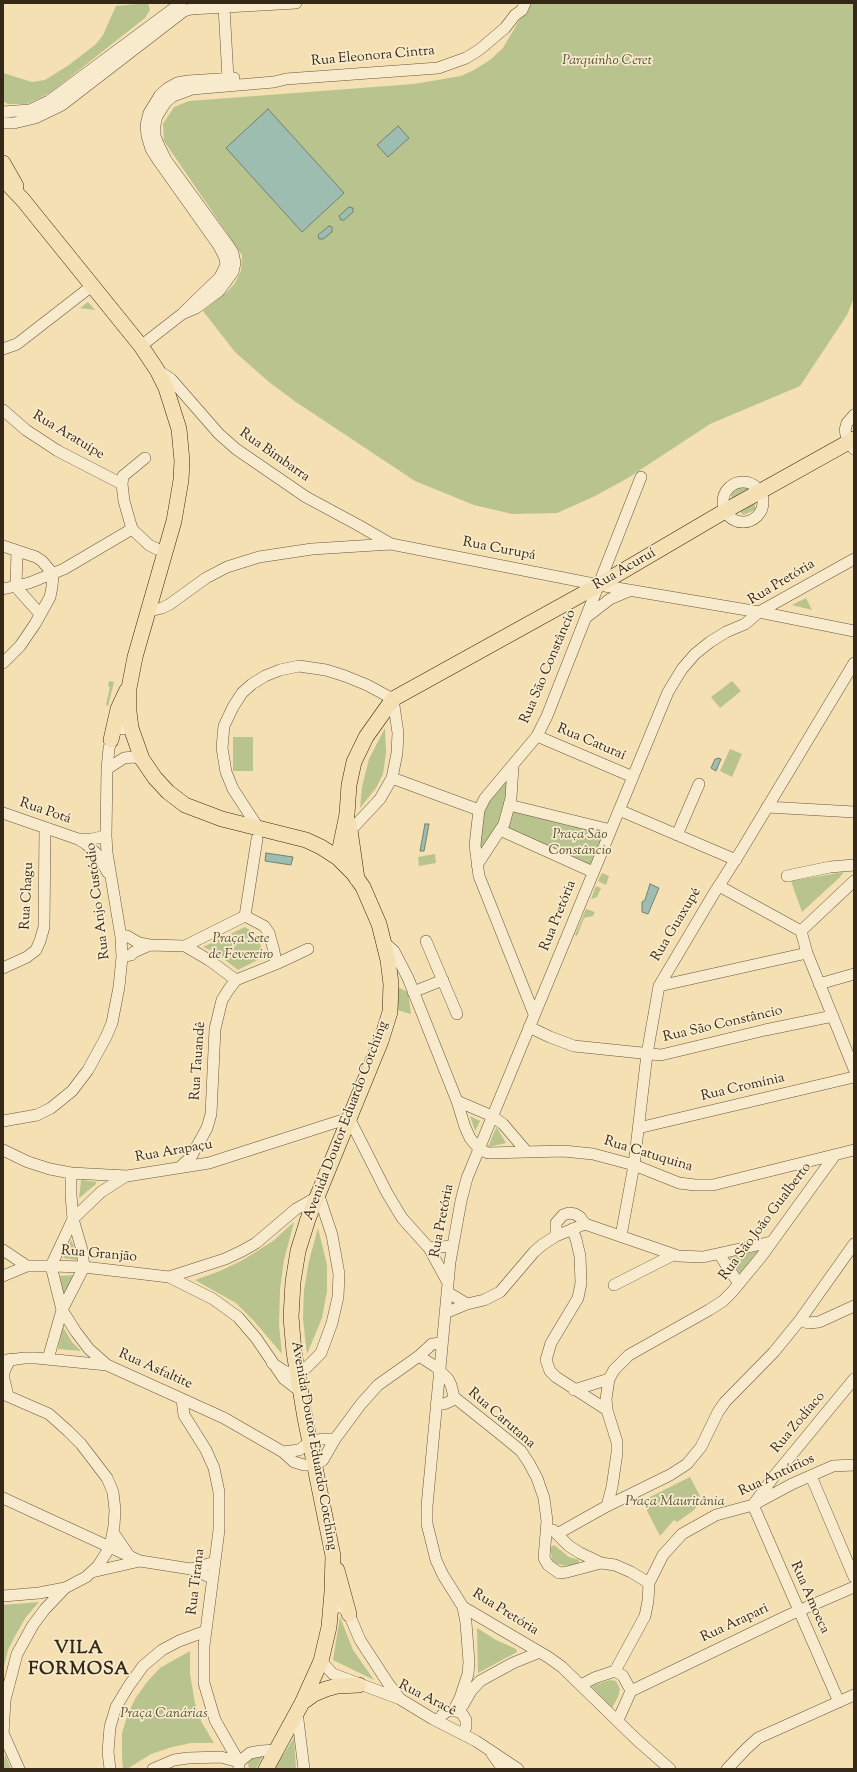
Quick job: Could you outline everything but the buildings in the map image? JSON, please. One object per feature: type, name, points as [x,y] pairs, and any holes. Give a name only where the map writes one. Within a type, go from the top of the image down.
[{"type":"main road","name":"Avenida Doutor Eduardo Cotching","points":[[3,162],[23,200]]},
{"type":"main road","name":"Avenida Doutor Eduardo Cotching","points":[[3,179],[23,200],[141,346],[157,370],[166,388],[174,409],[179,429],[182,461],[181,480],[174,521],[135,657],[129,688],[131,728],[142,759],[155,778],[168,792],[185,805],[258,834],[306,840],[321,847],[338,858],[358,879],[372,907],[385,943],[390,974],[390,1012],[381,1041],[319,1196],[308,1219],[298,1251],[293,1282],[291,1317],[297,1373],[333,1556],[331,1609],[329,1627],[321,1661],[299,1707],[266,1769]]},
{"type":"main road","name":"Rua Acuruí","points":[[394,699],[599,585],[725,511],[852,444]]},
{"type":"main road","points":[[111,740],[118,709],[129,688]]},
{"type":"main road","points":[[338,858],[347,814],[349,785],[354,762],[366,737],[394,699]]},
{"type":"main road","points":[[347,814],[358,879]]},
{"type":"main road","points":[[333,1556],[349,1614]]},
{"type":"main road","points":[[299,1707],[314,1694],[326,1688],[359,1685]]},
{"type":"street","points":[[3,112],[30,110],[49,101],[181,3]]},
{"type":"street","points":[[3,124],[35,118],[62,105],[184,11],[191,9],[296,3]]},
{"type":"street","points":[[515,15],[517,3]]},
{"type":"street","name":"Rua Eleonora Cintra","points":[[182,314],[196,308],[219,291],[233,272],[235,263],[233,253],[228,245],[166,160],[159,146],[156,136],[157,116],[166,102],[173,96],[192,89],[274,82],[286,79],[438,68],[466,58],[479,50],[505,28],[515,15],[522,10],[525,3]]},
{"type":"street","points":[[224,7],[228,78]]},
{"type":"street","name":"Rua Eleonora Cintra","points":[[141,346],[182,314],[220,277],[224,271],[225,258],[219,246],[151,149],[147,136],[146,125],[149,113],[160,95],[168,88],[177,83],[188,80],[274,77],[286,79]]},
{"type":"street","points":[[3,349],[17,344],[93,285]]},
{"type":"street","name":"Rua Bimbarra","points":[[157,370],[171,379],[219,434],[236,449],[306,497],[391,544]]},
{"type":"street","name":"Rua Aratuípe","points":[[3,410],[26,430],[58,451],[122,484]]},
{"type":"street","points":[[852,444],[845,430],[847,423],[854,415]]},
{"type":"street","points":[[145,458],[123,476],[122,484],[124,501],[132,529],[149,545],[157,549]]},
{"type":"street","name":"Rua São Constâncio","points":[[534,1014],[484,889],[477,866],[475,845],[479,810],[485,798],[537,736],[547,716],[641,477]]},
{"type":"street","points":[[725,511],[729,516],[740,522],[752,520],[761,510],[762,498],[760,492]]},
{"type":"street","points":[[355,546],[364,540],[365,535],[363,528]]},
{"type":"street","points":[[3,589],[16,587],[53,574],[132,529]]},
{"type":"street","name":"Rua Curupá","points":[[149,611],[167,605],[206,578],[227,567],[274,555],[312,549],[391,544],[599,585],[759,612],[854,631]]},
{"type":"street","points":[[3,546],[36,557],[42,561],[53,574],[50,597],[20,646],[3,663]]},
{"type":"street","points":[[17,551],[16,587],[40,614]]},
{"type":"street","name":"Rua Pretória","points":[[670,1769],[562,1667],[540,1652],[462,1608],[436,1560],[427,1524],[427,1506],[442,1342],[453,1246],[461,1201],[467,1178],[668,692],[682,669],[695,654],[726,632],[745,624],[759,612],[854,559]]},
{"type":"street","points":[[587,617],[610,599],[630,590]]},
{"type":"street","name":"Rua Pretória","points":[[726,632],[740,609]]},
{"type":"street","name":"Rua Guaxupé","points":[[621,1236],[634,1165],[646,1054],[659,986],[854,664]]},
{"type":"street","points":[[244,916],[258,834],[233,789],[226,772],[222,748],[224,726],[233,707],[242,693],[252,684],[265,676],[280,670],[299,666],[326,670],[367,685],[394,699],[398,734],[397,753],[392,778],[380,799],[350,831]]},
{"type":"street","points":[[111,740],[118,729],[131,728]]},
{"type":"street","name":"Rua Caturaí","points":[[537,736],[633,777]]},
{"type":"street","name":"Rua Anjo Custódio","points":[[6,1123],[37,1115],[51,1108],[72,1091],[80,1081],[112,1023],[119,987],[122,958],[121,937],[110,875],[106,836],[107,769],[111,740]]},
{"type":"street","points":[[107,769],[124,758],[133,757],[142,759]]},
{"type":"street","points":[[477,866],[500,830],[509,805],[511,798],[512,766]]},
{"type":"street","points":[[392,778],[479,810]]},
{"type":"street","points":[[677,835],[699,784]]},
{"type":"street","points":[[509,805],[611,830]]},
{"type":"street","points":[[767,808],[854,812]]},
{"type":"street","points":[[619,810],[736,860]]},
{"type":"street","name":"Rua Potá","points":[[3,814],[86,844],[96,853],[110,875]]},
{"type":"street","name":"Rua Chagu","points":[[3,968],[27,957],[36,950],[40,941],[44,927],[45,828]]},
{"type":"street","points":[[500,830],[593,872]]},
{"type":"street","name":"Rua Potá","points":[[78,840],[106,836]]},
{"type":"street","points":[[788,876],[830,867],[854,866]]},
{"type":"street","points":[[801,931],[854,881]]},
{"type":"street","points":[[719,886],[801,931],[807,953],[854,1069]]},
{"type":"street","points":[[839,895],[854,894]]},
{"type":"street","points":[[121,937],[127,936],[133,940],[150,945],[185,946],[244,916]]},
{"type":"street","points":[[244,916],[264,926],[269,933],[276,964]]},
{"type":"street","points":[[133,940],[134,952]]},
{"type":"street","points":[[426,941],[457,1014]]},
{"type":"street","points":[[385,943],[394,951],[413,992],[457,1101],[465,1127],[470,1138],[479,1148]]},
{"type":"street","points":[[122,958],[150,945]]},
{"type":"street","points":[[185,946],[214,963],[236,980],[308,949]]},
{"type":"street","points":[[659,986],[807,953]]},
{"type":"street","points":[[390,974],[399,976],[413,992]]},
{"type":"street","points":[[819,984],[854,974]]},
{"type":"street","name":"Rua Tauandê","points":[[179,1169],[191,1157],[207,1128],[211,1114],[215,1029],[222,1000],[236,980]]},
{"type":"street","points":[[413,992],[443,980]]},
{"type":"street","name":"Rua São Constâncio","points":[[529,1027],[574,1046],[661,1055],[833,1016]]},
{"type":"street","name":"Rua Cromínia","points":[[638,1128],[854,1077]]},
{"type":"street","points":[[457,1101],[492,1116],[503,1124],[526,1151]]},
{"type":"street","points":[[349,1118],[373,1166],[402,1218],[430,1248],[448,1288],[467,1304]]},
{"type":"street","name":"Rua Arapaçu","points":[[3,1150],[28,1162],[71,1173],[127,1176],[179,1169],[209,1163],[349,1118]]},
{"type":"street","name":"Rua Catuquina","points":[[479,1148],[488,1152],[506,1153],[526,1151],[563,1151],[593,1154],[634,1165],[679,1182],[695,1185],[713,1185],[854,1150]]},
{"type":"street","name":"Rua São João Gualberto","points":[[606,1506],[612,1487],[617,1453],[613,1425],[607,1410],[606,1399],[609,1379],[620,1362],[629,1355],[723,1301],[739,1284],[835,1155]]},
{"type":"street","points":[[48,1359],[62,1310],[84,1267],[82,1250],[73,1220],[71,1173]]},
{"type":"street","points":[[107,1365],[90,1349],[76,1332],[62,1310],[50,1266],[73,1220],[101,1192],[127,1176]]},
{"type":"street","points":[[169,1278],[225,1259],[242,1251],[256,1243],[296,1209],[319,1196],[336,1250],[340,1274],[338,1297],[332,1323],[321,1353],[306,1368],[297,1373],[284,1371],[272,1363]]},
{"type":"street","points":[[556,1236],[556,1223],[563,1215],[570,1213],[580,1217],[585,1224],[672,1254],[702,1257],[771,1242]]},
{"type":"street","points":[[445,1313],[467,1304],[484,1300],[500,1292],[534,1252],[556,1236],[585,1224]]},
{"type":"street","points":[[572,1229],[580,1256],[582,1283],[578,1298],[551,1343],[546,1360],[550,1371],[574,1390],[607,1410]]},
{"type":"street","points":[[557,1534],[606,1506],[670,1475],[688,1464],[701,1447],[718,1412],[725,1402],[774,1352],[800,1320],[854,1244]]},
{"type":"street","points":[[430,1248],[453,1246]]},
{"type":"street","points":[[3,1250],[27,1266]]},
{"type":"street","points":[[614,1285],[672,1254]]},
{"type":"street","points":[[719,1254],[739,1284]]},
{"type":"street","points":[[3,1276],[27,1266]]},
{"type":"street","name":"Rua Granjão","points":[[27,1266],[84,1267],[169,1278]]},
{"type":"street","points":[[169,1278],[213,1298],[238,1317],[256,1338],[284,1379],[300,1392]]},
{"type":"street","points":[[800,1320],[808,1323],[819,1322],[854,1306]]},
{"type":"street","points":[[315,1465],[323,1460],[335,1439],[361,1404],[378,1385],[419,1356],[432,1344],[442,1342]]},
{"type":"street","points":[[419,1356],[440,1370]]},
{"type":"street","name":"Rua Asfaltite","points":[[6,1360],[24,1358],[48,1359],[107,1365],[224,1418],[283,1452],[294,1462],[304,1465],[315,1465]]},
{"type":"street","points":[[3,1596],[39,1593],[65,1588],[86,1577],[106,1556],[110,1547],[115,1510],[113,1492],[107,1478],[68,1431],[49,1414],[6,1395],[4,1372],[6,1360]]},
{"type":"street","name":"Rua Carutana","points":[[440,1370],[448,1379],[454,1397],[504,1437],[525,1457],[544,1498],[547,1521],[544,1558],[548,1565],[553,1570],[567,1572],[601,1562]]},
{"type":"street","points":[[574,1390],[609,1379]]},
{"type":"street","name":"Rua Zodíaco","points":[[753,1505],[760,1493],[854,1379]]},
{"type":"street","points":[[842,1393],[854,1396]]},
{"type":"street","name":"Rua Carutana","points":[[436,1404],[448,1403],[454,1397]]},
{"type":"street","name":"Rua Tirana","points":[[182,1399],[184,1415],[206,1450],[214,1468],[219,1492],[219,1530],[206,1631],[204,1683],[215,1720],[230,1745],[239,1766]]},
{"type":"street","points":[[283,1452],[299,1450],[310,1442],[322,1439],[335,1439]]},
{"type":"street","points":[[783,1465],[792,1484]]},
{"type":"street","name":"Rua Antúrios","points":[[614,1671],[644,1616],[648,1601],[649,1583],[663,1555],[682,1534],[716,1515],[753,1505],[792,1484],[833,1466],[854,1465]]},
{"type":"street","points":[[811,1476],[854,1577]]},
{"type":"street","points":[[3,1498],[135,1559],[191,1569],[212,1578]]},
{"type":"street","name":"Rua Amoeca","points":[[753,1505],[839,1702]]},
{"type":"street","points":[[547,1521],[569,1546],[580,1553],[631,1572],[649,1583]]},
{"type":"street","points":[[113,1532],[135,1559]]},
{"type":"street","points":[[91,1572],[135,1559]]},
{"type":"street","points":[[191,1569],[215,1562]]},
{"type":"street","name":"Rua Arapari","points":[[631,1691],[798,1611],[854,1587]]},
{"type":"street","points":[[19,1769],[3,1734],[4,1698],[17,1654],[25,1638],[45,1609],[65,1588]]},
{"type":"street","points":[[331,1609],[339,1606],[349,1614],[360,1640],[384,1678],[400,1699]]},
{"type":"street","points":[[457,1711],[468,1674],[469,1643],[462,1608]]},
{"type":"street","points":[[110,1769],[108,1752],[110,1727],[116,1707],[135,1676],[142,1666],[162,1650],[179,1641],[206,1631]]},
{"type":"street","points":[[457,1711],[480,1681],[513,1663],[540,1652]]},
{"type":"street","name":"Rua Aracê","points":[[321,1661],[333,1674],[359,1685],[400,1699],[490,1750],[518,1769]]},
{"type":"street","points":[[581,1685],[594,1678],[614,1671],[623,1676],[631,1691],[618,1720]]},
{"type":"street","points":[[468,1674],[480,1681]]},
{"type":"street","points":[[727,1769],[746,1748],[758,1738],[854,1695]]},
{"type":"street","points":[[299,1707],[304,1769]]},
{"type":"street","points":[[438,1721],[444,1713],[449,1710],[457,1711],[466,1720],[466,1727],[462,1734]]},
{"type":"street","points":[[221,1757],[227,1752],[230,1745]]},
{"type":"street","points":[[153,1769],[174,1760],[188,1758],[221,1757],[239,1766],[250,1753],[261,1750],[277,1750]]},
{"type":"street","points":[[490,1750],[502,1769]]},
{"type":"green space","points":[[148,3],[150,10],[145,18],[51,92],[26,104],[8,104],[3,101],[3,73],[32,82],[45,80],[69,65],[96,44],[103,35],[116,6]]},
{"type":"green space","name":"Parquinho Ceret","points":[[526,3],[854,3],[854,298],[847,315],[800,386],[710,424],[628,478],[593,497],[557,513],[512,514],[474,505],[415,481],[296,402],[269,382],[235,352],[203,311],[228,291],[235,283],[241,271],[242,255],[164,141],[163,124],[174,107],[189,101],[414,84],[461,76],[490,60],[503,48],[520,19]]},
{"type":"green space","points":[[88,302],[95,310],[80,308]]},
{"type":"green space","points":[[740,484],[746,486],[752,491],[733,502],[731,495],[734,488]]},
{"type":"green space","points":[[755,502],[755,510],[743,515],[740,511]]},
{"type":"green space","points":[[806,598],[812,610],[792,605]]},
{"type":"green space","points":[[109,681],[114,682],[108,706],[106,705],[110,687],[108,686]]},
{"type":"green space","points":[[732,681],[741,691],[720,708],[711,697]]},
{"type":"green space","points":[[385,728],[386,753],[383,774],[376,788],[360,808],[362,787],[369,759]]},
{"type":"green space","points":[[233,737],[253,737],[253,771],[233,771]]},
{"type":"green space","points":[[730,749],[742,754],[732,777],[720,771]]},
{"type":"green space","points":[[511,770],[503,824],[478,863],[480,813]]},
{"type":"green space","name":"Praça São Constâncio","points":[[510,807],[608,831],[591,869],[502,831]]},
{"type":"green space","points":[[435,854],[436,863],[419,866],[418,857]]},
{"type":"green space","points":[[844,872],[839,878],[802,912],[791,881]]},
{"type":"green space","points":[[602,873],[609,876],[606,885],[598,881]]},
{"type":"green space","points":[[596,886],[601,888],[597,897],[591,899]]},
{"type":"green space","points":[[586,909],[595,912],[593,916],[584,918],[577,936],[575,935]]},
{"type":"green space","name":"Praça Sete de Fevereiro","points":[[245,927],[256,934],[265,956],[238,970],[215,952],[203,947]]},
{"type":"green space","points":[[395,986],[408,992],[411,1014],[394,1009]]},
{"type":"green space","points":[[470,1116],[480,1121],[475,1131]]},
{"type":"green space","points":[[496,1128],[506,1143],[488,1147]]},
{"type":"green space","points":[[81,1181],[96,1182],[96,1184],[79,1198]]},
{"type":"green space","points":[[294,1222],[284,1260],[280,1289],[279,1325],[282,1354],[254,1321],[236,1303],[195,1280],[220,1271],[243,1260],[273,1241]]},
{"type":"green space","points":[[318,1228],[327,1265],[327,1291],[322,1318],[307,1354],[303,1319],[304,1290],[309,1261]]},
{"type":"green space","points":[[71,1240],[76,1251],[77,1260],[63,1258]]},
{"type":"green space","points":[[758,1251],[740,1274],[729,1258]]},
{"type":"green space","points":[[74,1275],[65,1293],[63,1293],[60,1276]]},
{"type":"green space","points":[[63,1327],[72,1342],[81,1351],[58,1349]]},
{"type":"green space","name":"Praça Mauritânia","points":[[690,1477],[702,1500],[693,1511],[677,1522],[674,1520],[660,1536],[642,1501]]},
{"type":"green space","points":[[554,1545],[569,1557],[579,1560],[579,1563],[569,1566],[556,1564],[552,1560],[551,1552],[551,1547]]},
{"type":"green space","points":[[39,1602],[26,1617],[15,1636],[8,1650],[3,1670],[3,1605]]},
{"type":"green space","points":[[340,1617],[353,1650],[374,1680],[333,1660]]},
{"type":"green space","points":[[477,1628],[496,1640],[516,1649],[517,1652],[478,1673]]},
{"type":"green space","name":"Praça Canárias","points":[[190,1651],[190,1674],[195,1703],[202,1723],[214,1743],[191,1743],[172,1747],[151,1754],[127,1769],[123,1769],[122,1733],[135,1699],[147,1682],[160,1668]]},
{"type":"green space","points":[[610,1680],[616,1681],[620,1689],[618,1697],[612,1708],[591,1686]]},
{"type":"green space","points":[[294,1738],[296,1769],[275,1768]]},
{"type":"green space","points":[[5,1754],[11,1769],[3,1769]]},
{"type":"green space","points":[[263,1756],[256,1769],[249,1768],[248,1763],[251,1758]]},
{"type":"shaded area","points":[[268,109],[344,193],[302,232],[226,148]]},
{"type":"shaded area","points":[[398,126],[409,138],[388,157],[377,145]]},
{"type":"shaded area","points":[[349,207],[353,208],[353,212],[344,220],[341,220],[339,216]]},
{"type":"shaded area","points":[[329,226],[332,227],[332,232],[323,239],[319,239],[318,235]]},
{"type":"shaded area","points":[[715,759],[721,759],[716,771],[711,768]]},
{"type":"shaded area","points":[[425,824],[429,824],[424,851],[420,851]]},
{"type":"shaded area","points":[[266,853],[293,857],[291,865],[265,861]]},
{"type":"shaded area","points":[[650,884],[659,888],[648,914],[642,912],[642,902],[645,900]]},
{"type":"district","name":"VILA FORMOSA","points":[[79,1660]]}]
